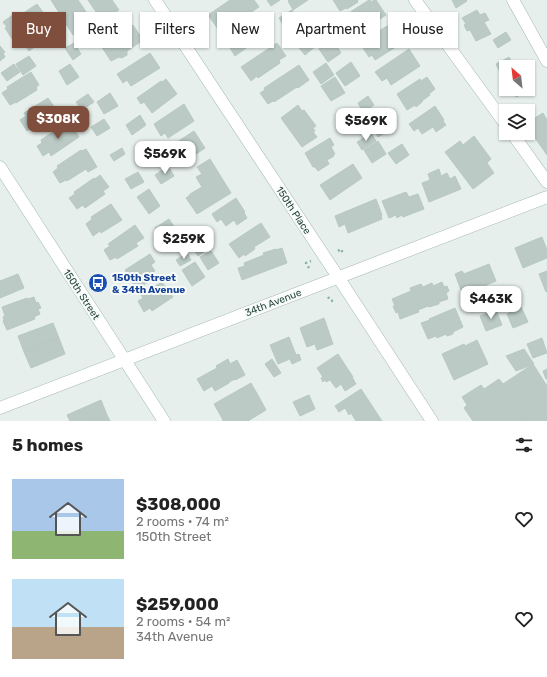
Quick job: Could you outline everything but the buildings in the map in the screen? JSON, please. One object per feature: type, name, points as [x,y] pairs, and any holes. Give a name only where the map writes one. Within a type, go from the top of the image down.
[{"type":"street","name":"150th Place","points":[[155,0],[432,421]]},
{"type":"street","points":[[415,0],[499,115]]},
{"type":"street","points":[[513,0],[547,61]]},
{"type":"street","points":[[517,140],[547,182]]},
{"type":"street","name":"150th Street","points":[[0,167],[164,421]]},
{"type":"street","name":"34th Avenue","points":[[0,408],[547,197]]},
{"type":"path","points":[[309,268],[306,263],[311,261]]},
{"type":"path","points":[[328,296],[331,301],[335,300]]},
{"type":"place","name":"150th Street & 34th Avenue","points":[[98,283]]}]
